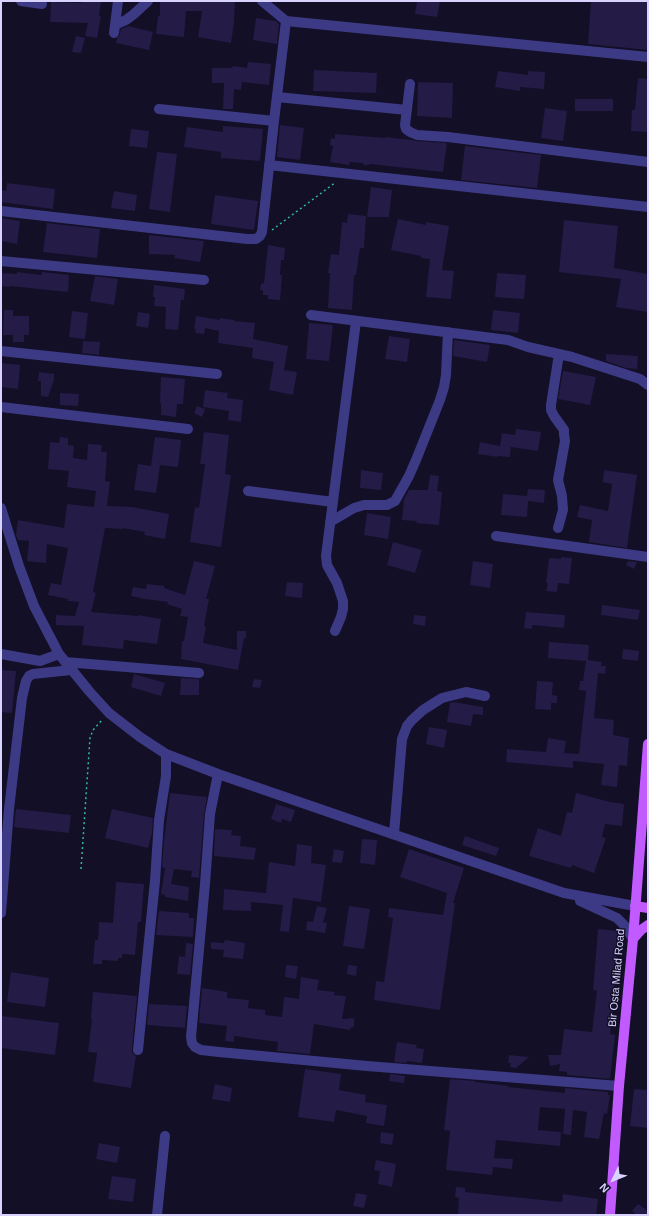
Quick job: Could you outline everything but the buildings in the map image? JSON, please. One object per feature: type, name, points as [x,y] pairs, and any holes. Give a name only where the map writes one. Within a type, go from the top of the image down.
[{"type":"main road","name":"Bir Osta Milad Road","points":[[610,1215],[619,1086],[633,939],[648,744]]},
{"type":"main road","points":[[635,906],[648,908]]},
{"type":"main road","points":[[633,939],[648,925]]},
{"type":"street","points":[[21,1],[42,4]]},
{"type":"street","points":[[118,1],[114,29],[148,1]]},
{"type":"street","points":[[262,1],[286,21],[648,57]]},
{"type":"street","points":[[1,211],[256,239],[262,232],[286,21]]},
{"type":"street","points":[[410,84],[406,129],[418,135],[448,137],[648,162]]},
{"type":"street","points":[[277,97],[407,110]]},
{"type":"street","points":[[159,109],[274,121]]},
{"type":"street","points":[[269,165],[648,207]]},
{"type":"street","points":[[1,261],[204,280]]},
{"type":"street","points":[[311,315],[508,340],[640,379],[648,385]]},
{"type":"street","points":[[335,631],[341,617],[343,601],[337,583],[327,565],[326,556],[356,321]]},
{"type":"street","points":[[330,522],[354,508],[364,505],[387,505],[395,501],[416,460],[444,387],[448,332]]},
{"type":"street","points":[[1,351],[217,374]]},
{"type":"street","points":[[558,528],[563,510],[562,496],[558,480],[565,441],[564,430],[554,416],[551,410],[551,405],[559,354]]},
{"type":"street","points":[[1,406],[188,429]]},
{"type":"street","points":[[248,491],[333,502]]},
{"type":"street","points":[[1,508],[19,566],[29,592],[44,626],[65,662],[109,713],[140,737],[166,754],[218,774],[564,893],[618,918],[633,939]]},
{"type":"street","points":[[496,536],[648,557]]},
{"type":"street","points":[[1,654],[40,661],[199,673]]},
{"type":"street","points":[[1,913],[8,817],[22,698],[26,681],[28,676],[65,662]]},
{"type":"street","points":[[394,834],[402,739],[407,726],[423,710],[442,698],[466,692],[485,696]]},
{"type":"street","points":[[138,1050],[155,881],[159,820],[166,776],[166,754]]},
{"type":"street","points":[[218,774],[210,814],[191,1037],[192,1043],[195,1047],[201,1050],[343,1064],[619,1086]]},
{"type":"street","points":[[564,893],[635,906]]},
{"type":"street","points":[[157,1215],[165,1136]]},
{"type":"path","points":[[260,236],[274,228],[347,174]]},
{"type":"path","points":[[80,869],[90,738],[93,730],[109,713]]}]
